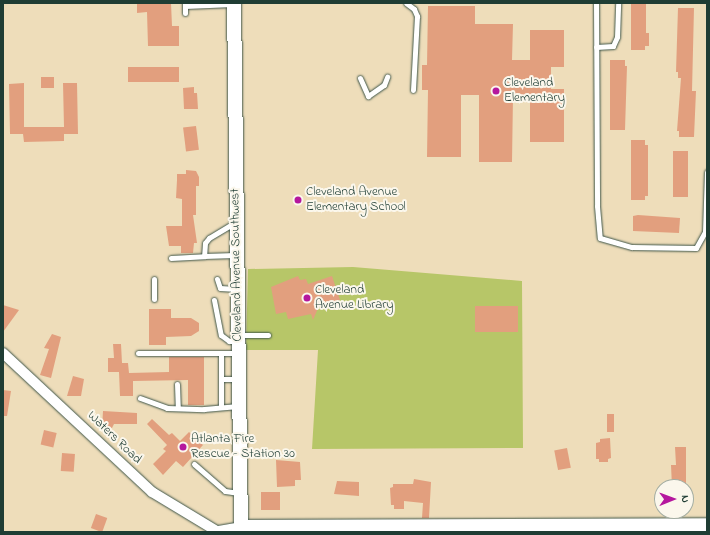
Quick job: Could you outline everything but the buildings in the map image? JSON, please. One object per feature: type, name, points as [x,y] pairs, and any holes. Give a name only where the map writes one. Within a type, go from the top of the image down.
[{"type":"main road","name":"Cleveland Avenue Southwest","points":[[234,4],[241,530]]},
{"type":"main road","points":[[241,530],[707,525]]},
{"type":"street","name":"Waters Road","points":[[3,353],[152,492],[215,531]]},
{"type":"street","points":[[215,531],[241,530]]},
{"type":"lane","points":[[406,3],[414,8],[417,16],[416,78],[413,90]]},
{"type":"lane","points":[[596,3],[597,206],[600,238],[632,247],[696,248],[704,232],[707,172]]},
{"type":"lane","points":[[596,46],[614,46],[617,37],[618,3]]},
{"type":"lane","points":[[185,13],[185,4],[234,4]]},
{"type":"lane","points":[[208,4],[208,11]]},
{"type":"lane","points":[[360,78],[368,96],[384,85],[386,77]]},
{"type":"lane","points":[[204,256],[205,242],[209,238],[237,222]]},
{"type":"lane","points":[[171,258],[237,255]]},
{"type":"lane","points":[[154,279],[154,298]]},
{"type":"lane","points":[[217,279],[220,288],[238,290]]},
{"type":"lane","points":[[214,300],[221,335],[229,341],[238,343]]},
{"type":"lane","points":[[138,353],[221,353],[238,343],[268,335]]},
{"type":"lane","points":[[221,353],[221,407]]},
{"type":"lane","points":[[221,379],[239,379]]},
{"type":"lane","points":[[177,384],[178,408]]},
{"type":"lane","points":[[140,398],[166,408],[239,406]]},
{"type":"lane","points":[[194,464],[225,491],[240,493]]},
{"type":"green space","points":[[353,267],[522,281],[523,448],[312,449],[318,350],[246,350],[248,269]]},
{"type":"place","name":"Cleveland Elementary","points":[[496,91]]},
{"type":"place","name":"Cleveland Avenue Elementary School","points":[[298,200]]},
{"type":"place","name":"Cleveland Avenue Library","points":[[307,298]]},
{"type":"place","name":"Atlanta Fire Rescue - Station 30","points":[[183,447]]}]
